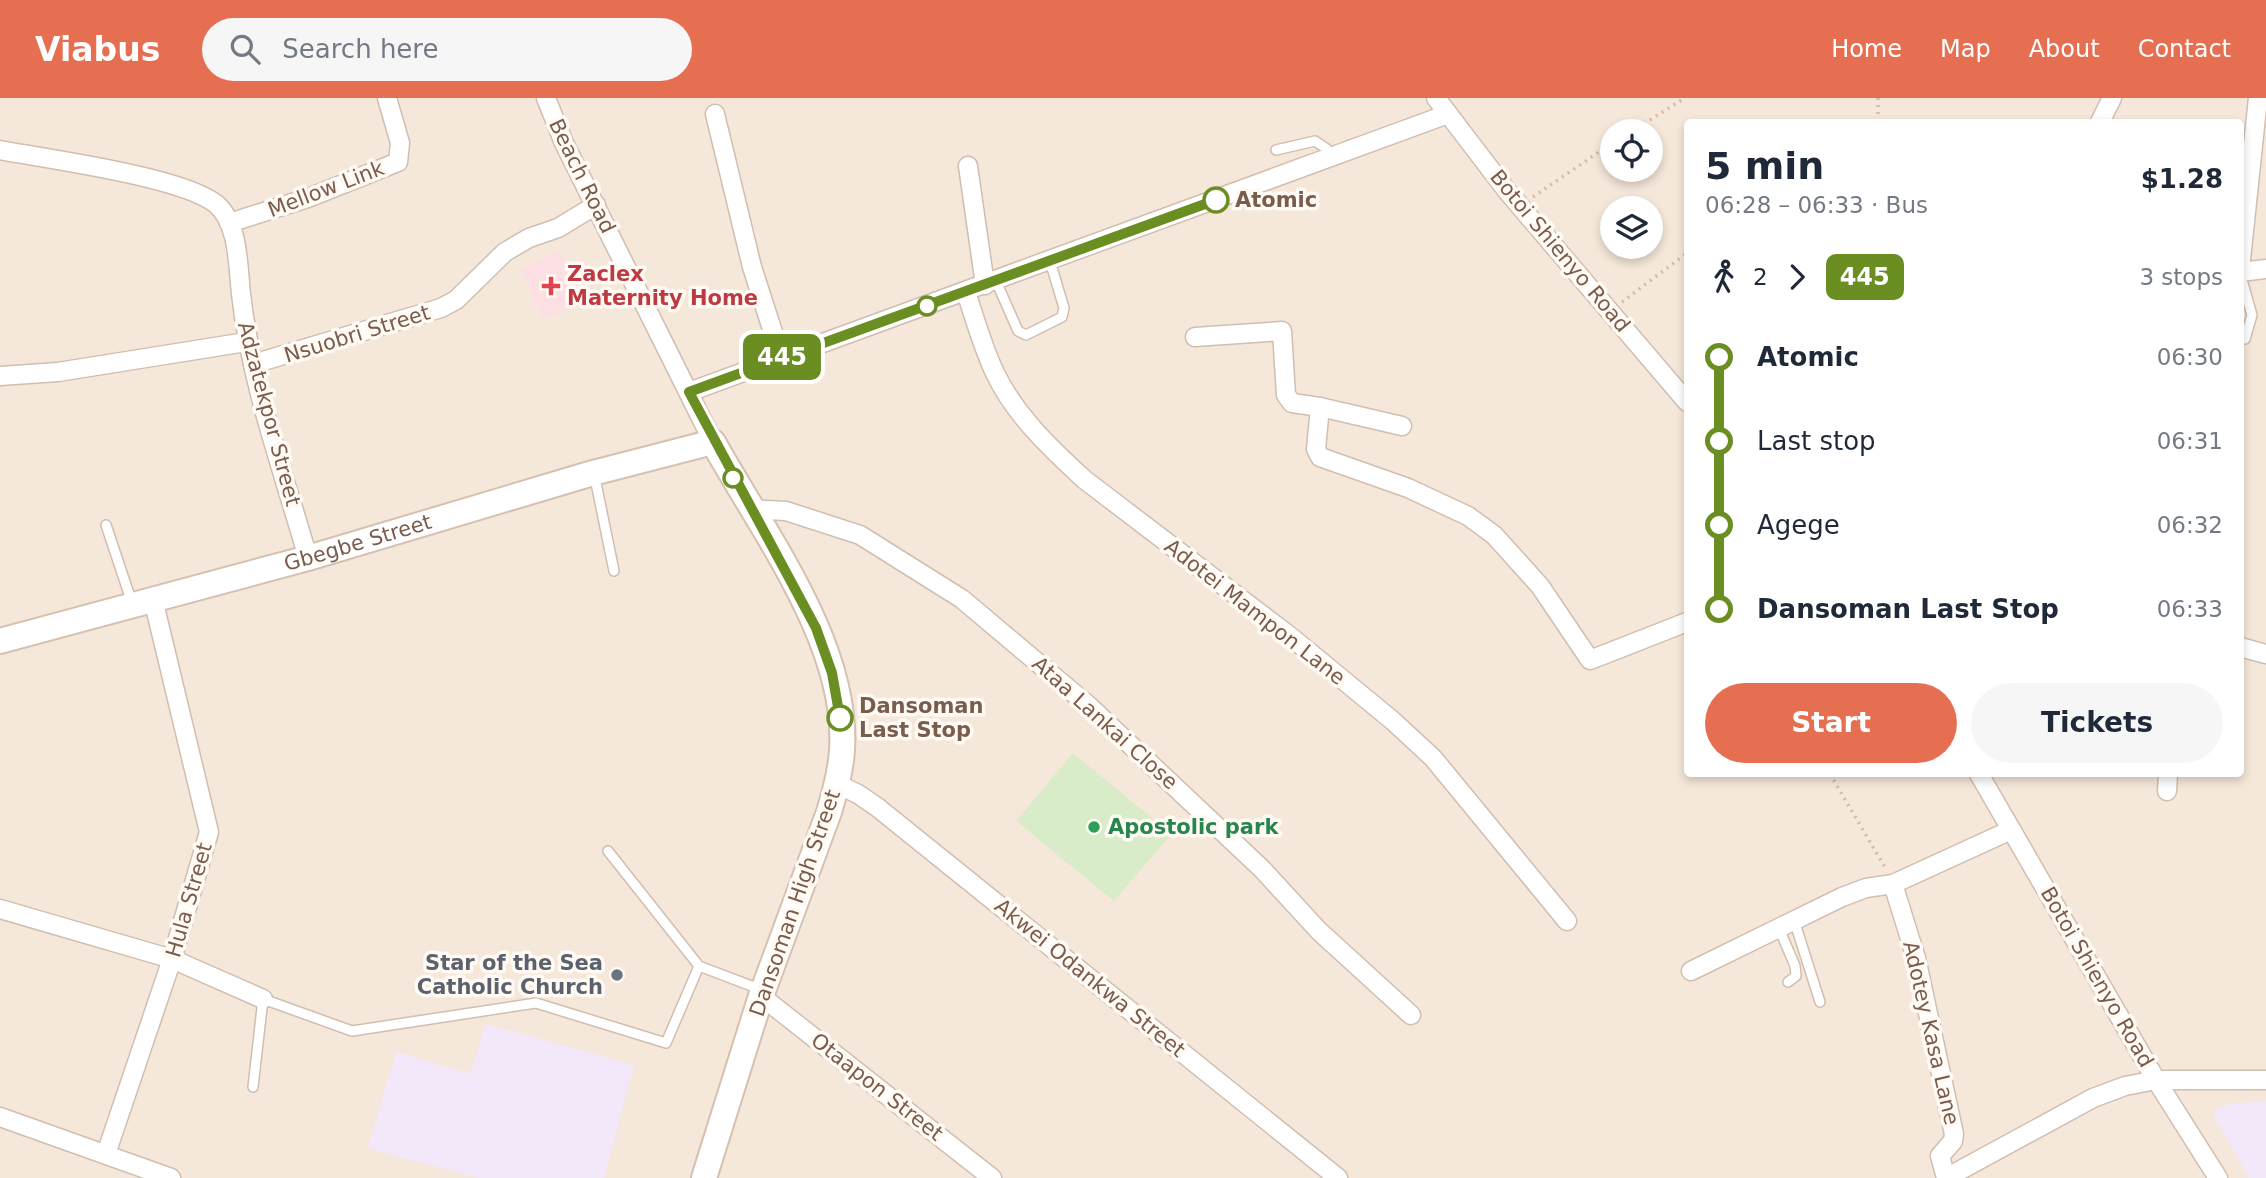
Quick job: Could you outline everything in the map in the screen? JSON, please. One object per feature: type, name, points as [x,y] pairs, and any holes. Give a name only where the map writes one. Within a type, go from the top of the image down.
[{"type":"street","name":"Mellow Link","points":[[229,223],[307,198],[398,162],[401,156],[400,143],[387,98]]},
{"type":"street","name":"Beach Road","points":[[546,98],[713,442]]},
{"type":"street","name":"Botoi Shienyo Road","points":[[1436,98],[1520,206],[1684,399]]},
{"type":"street","points":[[2102,119],[2112,98]]},
{"type":"street","points":[[2244,235],[2259,98]]},
{"type":"street","points":[[715,114],[752,267],[781,357]]},
{"type":"street","points":[[689,392],[1448,114]]},
{"type":"street","points":[[0,150],[172,184],[202,194],[219,206],[229,223]]},
{"type":"street","points":[[968,166],[990,283]]},
{"type":"street","name":"Nsuobri Street","points":[[253,365],[441,308],[456,300],[505,252],[528,238],[558,228],[596,205]]},
{"type":"street","name":"Adzatekpor Street","points":[[229,223],[246,342],[308,558]]},
{"type":"street","points":[[2244,271],[2266,269]]},
{"type":"street","name":"Adotei Mampon Lane","points":[[966,292],[995,373],[1013,404],[1054,452],[1084,480],[1291,638],[1393,721],[1433,758],[1567,921]]},
{"type":"street","points":[[1195,337],[1282,331],[1288,401],[1402,426]]},
{"type":"street","points":[[0,376],[58,372],[246,342]]},
{"type":"street","points":[[1321,407],[1316,449],[1324,461],[1408,488],[1468,516],[1494,535],[1540,586],[1590,660],[1684,623]]},
{"type":"street","name":"Gbegbe Street","points":[[0,640],[308,558],[593,473],[713,442]]},
{"type":"street","name":"Dansoman High Street","points":[[704,1178],[762,993],[837,785],[842,748],[840,713],[832,673],[816,628],[793,580],[713,442]]},
{"type":"street","name":"Ataa Lankai Close","points":[[750,509],[786,511],[860,535],[962,599],[1107,723],[1262,869],[1319,931],[1411,1015]]},
{"type":"street","name":"Hula Street","points":[[106,1154],[172,959],[209,832],[143,602]]},
{"type":"street","points":[[2244,648],[2266,654]]},
{"type":"street","name":"Botoi Shienyo Road","points":[[1981,777],[2155,1080],[2218,1178]]},
{"type":"street","name":"Akwei Odankwa Street","points":[[837,785],[859,794],[877,807],[1338,1178]]},
{"type":"street","points":[[1691,971],[1785,922],[1866,888],[1893,884],[2011,830]]},
{"type":"street","name":"Adotey Kasa Lane","points":[[1893,884],[1916,958],[1954,1134],[1953,1141],[1940,1156],[1946,1178]]},
{"type":"street","points":[[0,909],[172,959],[263,999]]},
{"type":"street","name":"Otaapon Street","points":[[762,993],[992,1178]]},
{"type":"street","points":[[1946,1178],[2093,1098],[2125,1086],[2155,1080],[2266,1080]]},
{"type":"street","points":[[0,1117],[171,1178]]},
{"type":"lane","points":[[1276,150],[1315,141],[1327,149],[1329,158]]},
{"type":"lane","points":[[990,283],[1018,331],[1026,335],[1062,317],[1064,308],[1050,261]]},
{"type":"lane","points":[[2244,286],[2252,315],[2245,339]]},
{"type":"lane","points":[[593,473],[614,571]]},
{"type":"lane","points":[[106,525],[143,602]]},
{"type":"lane","points":[[608,851],[699,966],[762,993]]},
{"type":"lane","points":[[1785,922],[1796,976],[1788,982]]},
{"type":"lane","points":[[1785,922],[1820,1002]]},
{"type":"lane","points":[[253,1087],[263,999],[352,1031],[536,1003],[666,1043],[699,966]]},
{"type":"path","points":[[1651,119],[1685,98]]},
{"type":"path","points":[[1878,98],[1878,119]]},
{"type":"path","points":[[1520,206],[1600,151]]},
{"type":"path","points":[[1609,312],[1684,255]]},
{"type":"path","points":[[1832,777],[1878,850],[1893,884]]},
{"type":"shaded area","points":[[0,98],[2266,98],[2266,1178],[0,1178]]},
{"type":"shaded area","name":"Zaclex Maternity Home","points":[[560,251],[583,303],[543,320],[520,268]]},
{"type":"shaded area","points":[[485,1024],[634,1065],[604,1178],[478,1178],[368,1148],[396,1052],[471,1074]]},
{"type":"shaded area","points":[[2266,1101],[2266,1178],[2249,1178],[2214,1116],[2215,1109],[2231,1104]]},
{"type":"green space","name":"Apostolic park","points":[[1073,753],[1171,834],[1114,901],[1016,821]]},
{"type":"bus line","name":"445","points":[[840,718],[832,673],[816,628],[793,580],[713,442],[689,392],[1216,200]]},
{"type":"place","name":"Atomic","points":[[1216,200]]},
{"type":"place","name":"Zaclex Maternity Home","points":[[551,286]]},
{"type":"place","name":"Dansoman Last Stop","points":[[840,718]]},
{"type":"place","name":"Apostolic park","points":[[1094,827]]},
{"type":"place","name":"Star of the Sea Catholic Church","points":[[617,975]]}]
